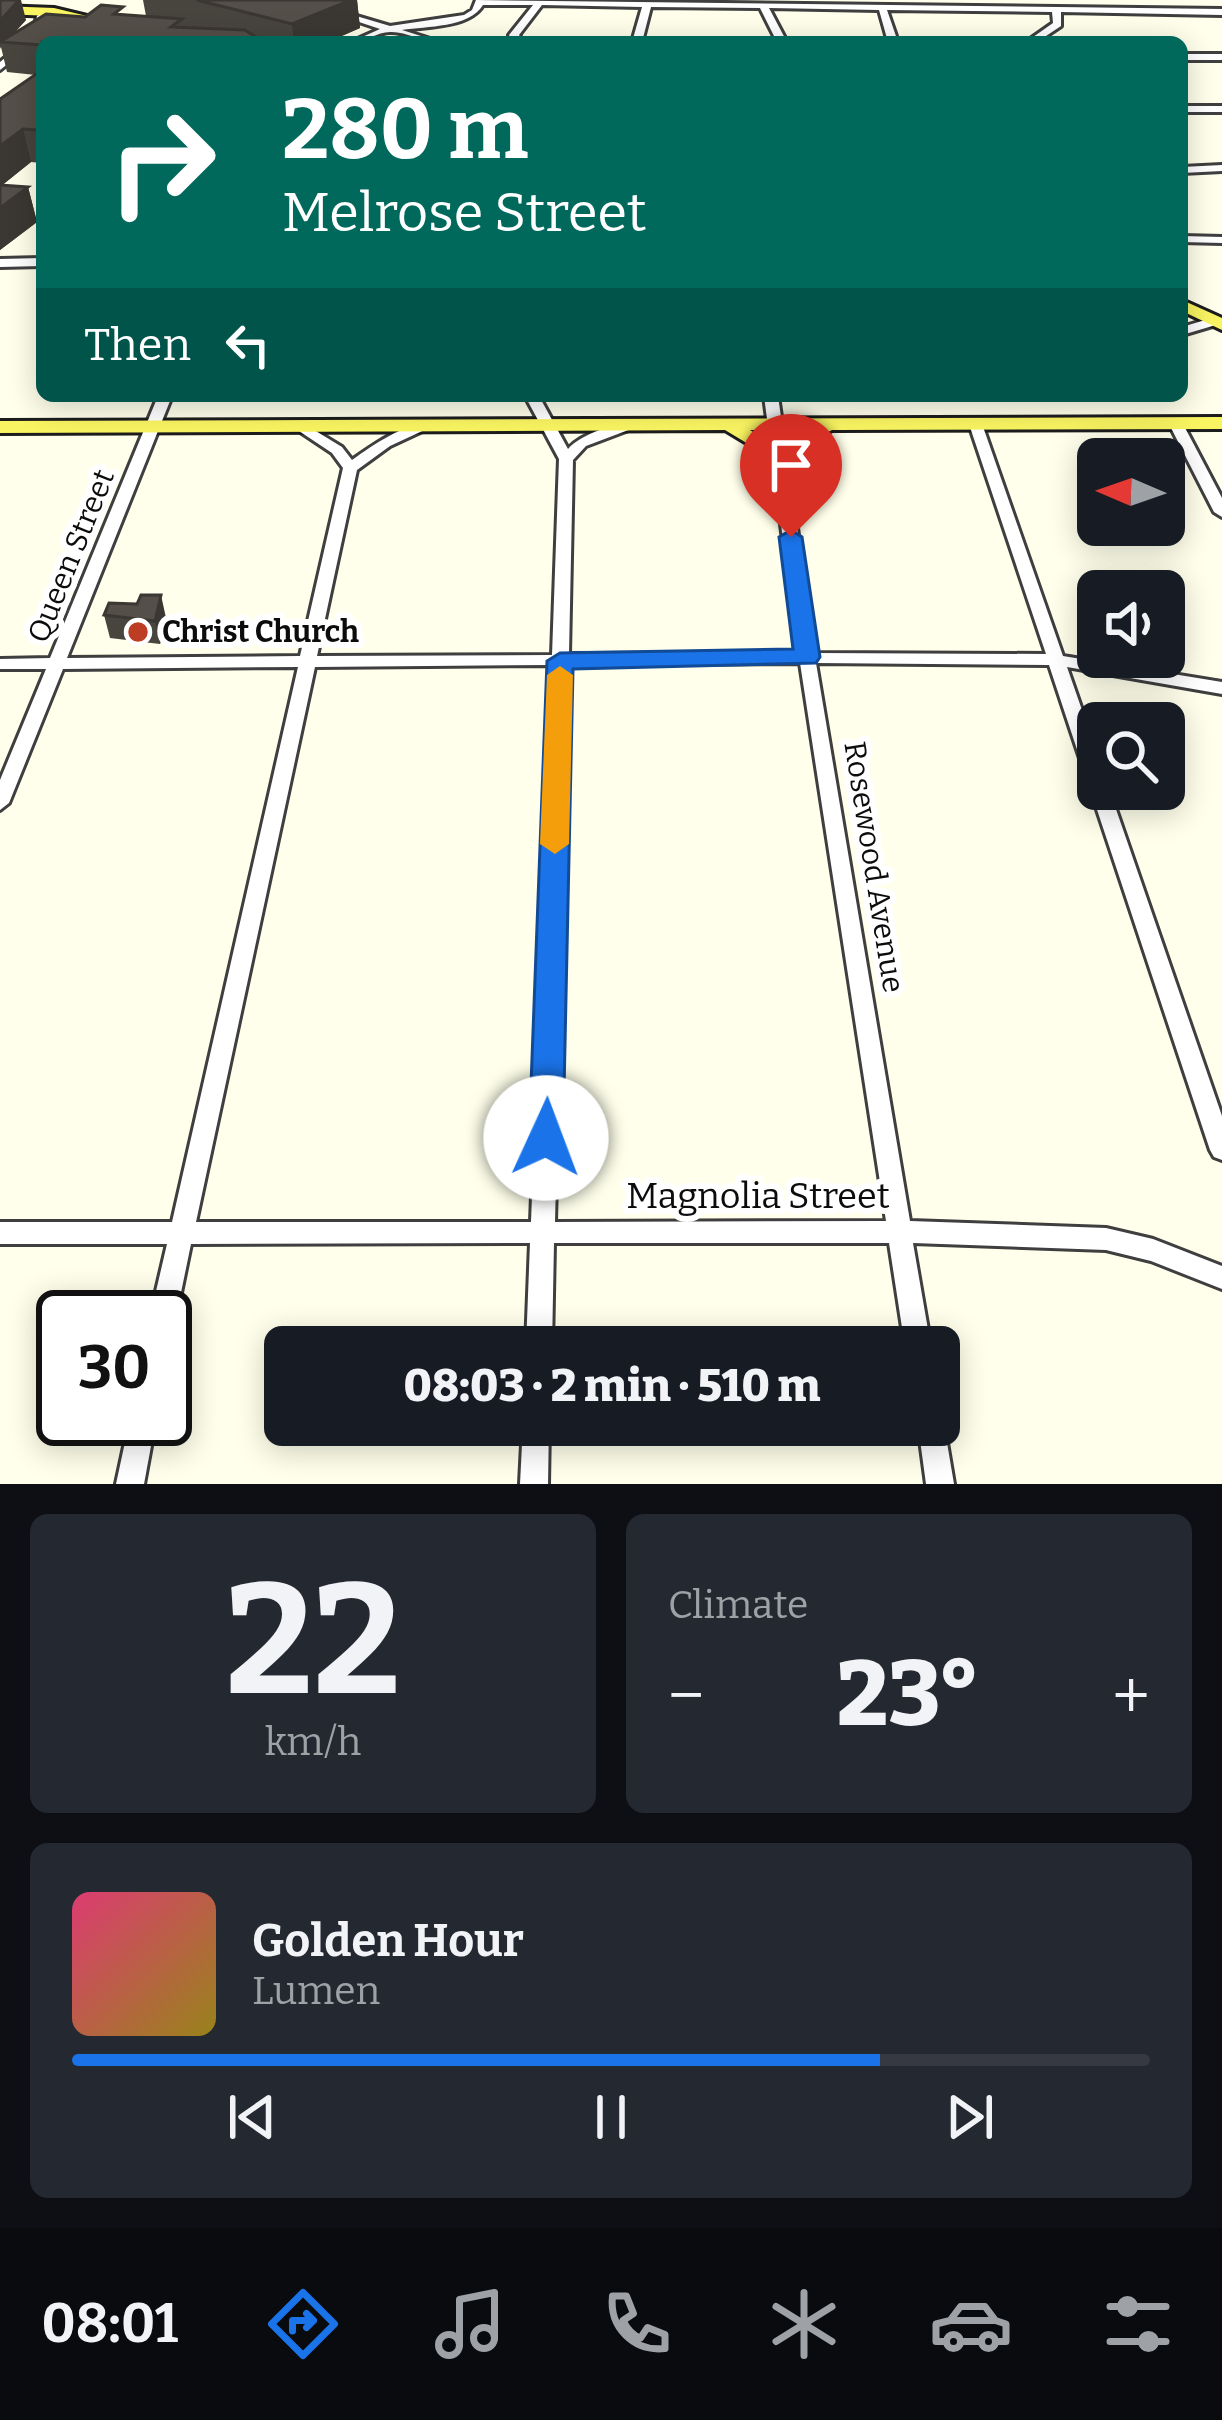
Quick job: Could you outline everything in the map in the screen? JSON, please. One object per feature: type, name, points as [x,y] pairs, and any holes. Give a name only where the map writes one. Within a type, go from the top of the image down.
[{"type":"main road","points":[[2,4],[123,26]]},
{"type":"main road","points":[[1188,308],[1218,323]]},
{"type":"main road","points":[[0,427],[1222,423]]},
{"type":"main road","points":[[725,425],[758,439],[780,457],[794,442],[832,424]]},
{"type":"street","points":[[373,36],[396,28],[453,21],[476,10],[480,1],[1222,12]]},
{"type":"street","points":[[515,36],[540,2]]},
{"type":"street","points":[[639,36],[647,3]]},
{"type":"street","points":[[762,4],[779,36]]},
{"type":"street","points":[[883,10],[890,36]]},
{"type":"street","points":[[1040,36],[1058,24],[1056,10]]},
{"type":"street","points":[[328,11],[418,36]]},
{"type":"street","points":[[0,68],[39,34],[44,13]]},
{"type":"street","points":[[1188,57],[1222,57]]},
{"type":"street","points":[[1188,109],[1222,110]]},
{"type":"street","points":[[1188,170],[1222,168]]},
{"type":"street","points":[[1188,239],[1222,240]]},
{"type":"street","points":[[0,263],[36,262]]},
{"type":"street","points":[[1188,330],[1218,323]]},
{"type":"street","name":"Queen Street","points":[[0,803],[163,402]]},
{"type":"street","points":[[535,402],[566,459],[540,1326]]},
{"type":"street","name":"Rosewood Avenue","points":[[772,402],[807,657],[915,1326]]},
{"type":"street","points":[[976,424],[1077,720]]},
{"type":"street","points":[[1176,424],[1222,512]]},
{"type":"street","points":[[566,459],[581,443],[632,425]]},
{"type":"street","points":[[301,426],[337,450],[350,468]]},
{"type":"street","points":[[168,1290],[350,468],[385,443],[426,426]]},
{"type":"street","points":[[0,664],[807,657],[1057,660],[1147,679],[1222,688]]},
{"type":"street","points":[[1107,810],[1222,1150]]},
{"type":"street","name":"Magnolia Street","points":[[0,1233],[899,1232],[1106,1239],[1153,1250],[1222,1278]]},
{"type":"street","points":[[130,1484],[137,1446]]},
{"type":"street","points":[[534,1484],[535,1446]]},
{"type":"street","points":[[934,1446],[940,1484]]},
{"type":"building","points":[[0,0],[19,0],[0,21]]},
{"type":"building","points":[[197,0],[351,0],[292,24]]},
{"type":"building","points":[[101,5],[123,7],[114,14],[182,19],[171,27],[245,30],[254,36],[36,36],[36,45],[0,42],[46,14],[85,17]]},
{"type":"building","points":[[36,74],[36,130],[23,129],[0,146],[0,99]]},
{"type":"building","points":[[0,185],[28,187],[0,208]]},
{"type":"building","points":[[141,595],[161,595],[155,621],[104,615],[109,603],[137,604]]},
{"type":"slow traffic","points":[[555,844],[560,675]]},
{"type":"place","name":"Christ Church","points":[[138,632]]},
{"type":"route","points":[[546,1138],[560,661],[807,657],[791,537]]}]
